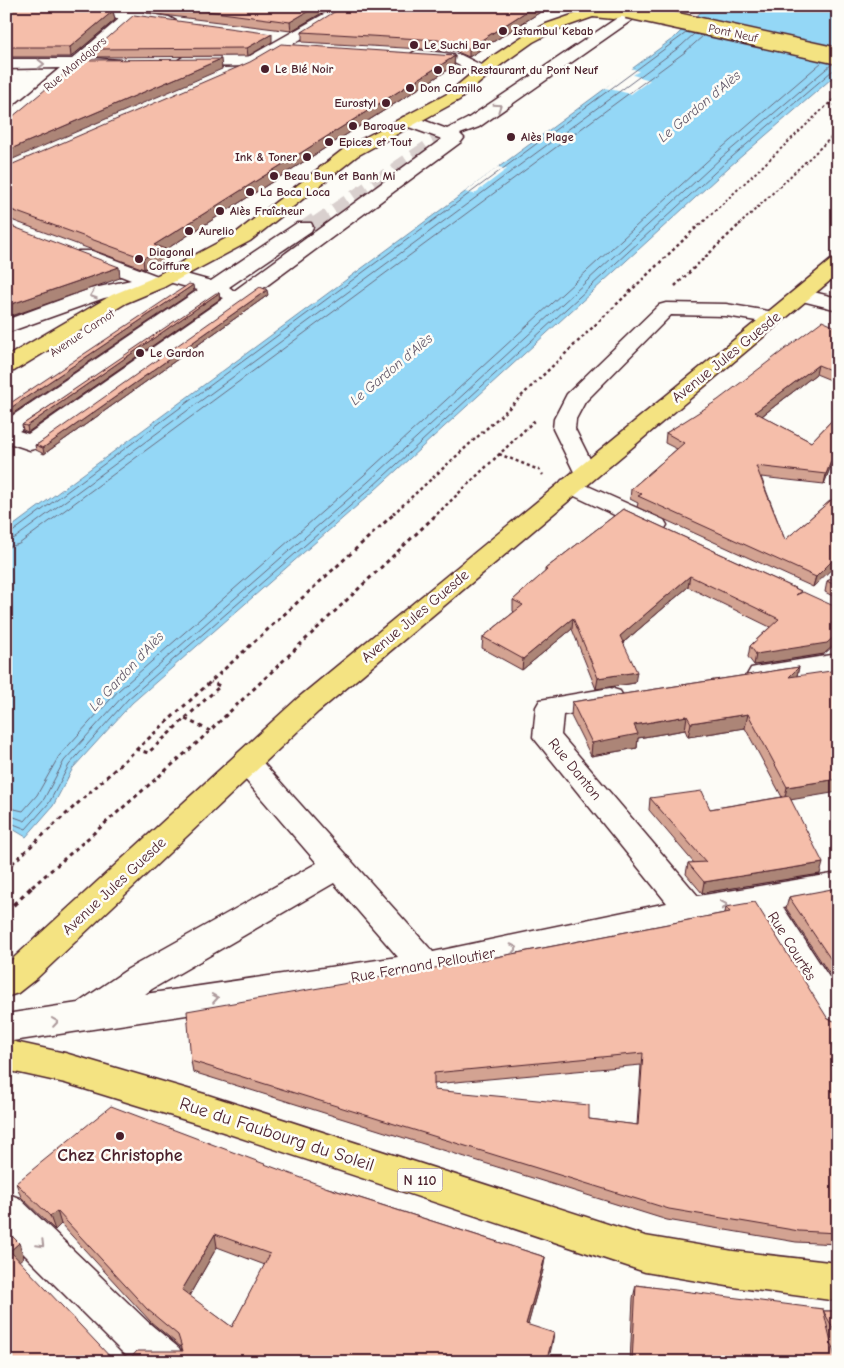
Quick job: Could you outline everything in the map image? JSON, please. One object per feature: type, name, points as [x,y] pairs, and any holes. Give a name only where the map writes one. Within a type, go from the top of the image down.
[{"type":"main road","name":"Avenue Carnot","points":[[6,366],[119,299],[164,279],[243,238],[317,176],[351,152],[453,97],[528,39],[584,10],[607,14],[629,8]]},
{"type":"main road","name":"Pont Neuf","points":[[629,8],[838,56]]},
{"type":"main road","name":"Avenue Jules Guesde","points":[[6,983],[25,969],[308,705],[838,264]]},
{"type":"main road","name":"Avenue Carnot","points":[[6,384],[164,279]]},
{"type":"main road","name":"Rue du Faubourg du Soleil","points":[[6,1055],[65,1068],[208,1111],[645,1254],[733,1269],[838,1282]]},
{"type":"street","points":[[50,6],[137,11],[183,23]]},
{"type":"street","points":[[216,79],[254,62],[278,47],[300,43],[349,6]]},
{"type":"street","points":[[9,436],[213,288],[448,131],[473,123],[645,6]]},
{"type":"street","name":"Rue Mandajors","points":[[6,122],[137,11]]},
{"type":"street","points":[[267,34],[300,43]]},
{"type":"street","points":[[400,54],[455,58],[483,72]]},
{"type":"street","points":[[164,62],[254,62]]},
{"type":"street","points":[[6,64],[134,63]]},
{"type":"street","points":[[9,436],[30,443],[239,297],[455,138],[448,131],[409,121]]},
{"type":"street","points":[[68,248],[164,279],[213,288],[239,297]]},
{"type":"street","points":[[6,327],[118,287],[164,279]]},
{"type":"street","points":[[801,295],[834,304],[830,315],[838,325]]},
{"type":"street","points":[[677,535],[578,479],[564,429],[565,419],[575,399],[666,309],[726,310],[774,318]]},
{"type":"street","points":[[732,679],[838,663]]},
{"type":"street","name":"Rue Danton","points":[[636,694],[550,707],[547,737],[691,910]]},
{"type":"street","points":[[247,763],[426,966]]},
{"type":"street","points":[[84,1018],[140,979],[338,866]]},
{"type":"street","name":"Rue Fernand Pelloutier","points":[[6,1028],[426,966],[691,910],[838,885]]},
{"type":"street","name":"Rue Courtès","points":[[761,898],[838,1020]]},
{"type":"street","points":[[6,1210],[134,1337],[165,1362]]},
{"type":"path","points":[[6,870],[510,408],[769,158],[838,95]]},
{"type":"path","points":[[828,104],[838,106]]},
{"type":"path","points":[[669,292],[838,131]]},
{"type":"path","points":[[6,912],[41,878],[210,730],[542,414]]},
{"type":"path","points":[[499,454],[539,470]]},
{"type":"path","points":[[136,749],[148,753],[220,686],[211,682]]},
{"type":"path","points":[[184,719],[210,730]]},
{"type":"water","name":"Le Gardon d'Alès","points":[[707,6],[838,6],[838,73],[729,167],[375,490],[132,703],[73,768],[53,806],[26,837],[6,825],[6,531],[675,37]]},
{"type":"pier","points":[[631,68],[639,71],[633,75],[650,80],[631,94],[605,88]]},
{"type":"pier","points":[[498,167],[507,169],[474,194],[465,192]]},
{"type":"building","points":[[6,6],[78,6],[113,11],[70,47],[6,47]]},
{"type":"building","points":[[169,6],[317,6],[290,22]]},
{"type":"building","points":[[344,6],[535,6],[469,48],[455,41],[302,32]]},
{"type":"building","points":[[134,15],[272,34],[247,48],[95,49]]},
{"type":"building","points":[[281,44],[455,56],[154,245],[165,249],[143,258],[6,208],[6,167],[250,62]]},
{"type":"building","points":[[221,59],[6,151],[6,122],[81,60]]},
{"type":"building","points":[[6,224],[119,267],[6,306]]},
{"type":"building","points":[[189,284],[193,285],[6,411],[6,406]]},
{"type":"building","points":[[260,287],[267,290],[43,448],[35,445],[38,444]]},
{"type":"building","points":[[216,293],[219,293],[27,426],[22,425]]},
{"type":"building","points":[[822,321],[838,328],[838,373],[818,365],[755,412],[811,442],[838,414],[838,443],[826,474],[756,466],[785,540],[838,494],[838,555],[816,577],[638,496],[642,494],[631,489],[684,443],[666,433],[718,400]]},
{"type":"building","points":[[623,509],[801,591],[796,595],[803,592],[838,608],[838,616],[832,623],[837,634],[827,643],[756,654],[750,646],[779,619],[690,576],[620,636],[637,672],[598,678],[573,618],[523,659],[483,637],[523,605],[513,600],[547,570],[545,569]]},
{"type":"building","points":[[838,576],[838,587],[827,581]]},
{"type":"building","points":[[799,667],[789,677],[838,670],[838,779],[787,787],[748,714],[691,723],[687,716],[634,725],[638,734],[592,743],[572,702]]},
{"type":"building","points":[[702,791],[710,809],[789,796],[823,863],[704,882],[688,863],[706,862],[650,798]]},
{"type":"building","points":[[837,888],[838,890],[838,970],[789,897]]},
{"type":"building","points":[[755,902],[828,1019],[838,1022],[838,1233],[799,1231],[669,1209],[191,1061],[187,1011],[486,959],[730,912],[726,907]],"holes":[[[643,1053],[638,1125],[589,1119],[589,1105],[434,1090],[434,1073]]]},
{"type":"building","points":[[111,1106],[328,1188],[545,1257],[526,1324],[554,1333],[546,1362],[127,1362],[137,1351],[183,1351],[178,1335],[147,1309],[57,1211],[50,1216],[16,1183]],"holes":[[[215,1234],[270,1254],[232,1327],[182,1290]]]},
{"type":"building","points":[[6,1230],[19,1243],[10,1251],[115,1362],[6,1362]]},
{"type":"building","points":[[636,1285],[823,1309],[836,1362],[632,1362]]},
{"type":"building","points":[[838,1311],[838,1337],[824,1312]]},
{"type":"tunnel","points":[[315,225],[455,130]]},
{"type":"tunnel","points":[[282,247],[317,223]]},
{"type":"place","name":"Istambul Kebab","points":[[503,31]]},
{"type":"place","name":"Le Suchi Bar","points":[[414,45]]},
{"type":"place","name":"Le Blé Noir","points":[[265,69]]},
{"type":"place","name":"Bar Restaurant du Pont Neuf","points":[[438,70]]},
{"type":"place","name":"Don Camillo","points":[[410,88]]},
{"type":"place","name":"Eurostyl","points":[[386,103]]},
{"type":"place","name":"Baroque","points":[[353,126]]},
{"type":"place","name":"Alès Plage","points":[[511,137]]},
{"type":"place","name":"Epices et Tout","points":[[329,142]]},
{"type":"place","name":"Ink & Toner","points":[[307,157]]},
{"type":"place","name":"Beau Bun et Banh Mi","points":[[274,176]]},
{"type":"place","name":"La Boca Loca","points":[[250,192]]},
{"type":"place","name":"Alès Fraîcheur","points":[[220,211]]},
{"type":"place","name":"Aurelio","points":[[189,231]]},
{"type":"place","name":"Diagonal Coiffure","points":[[139,259]]},
{"type":"place","name":"Le Gardon","points":[[140,353]]},
{"type":"place","name":"Chez Christophe","points":[[120,1136]]}]
